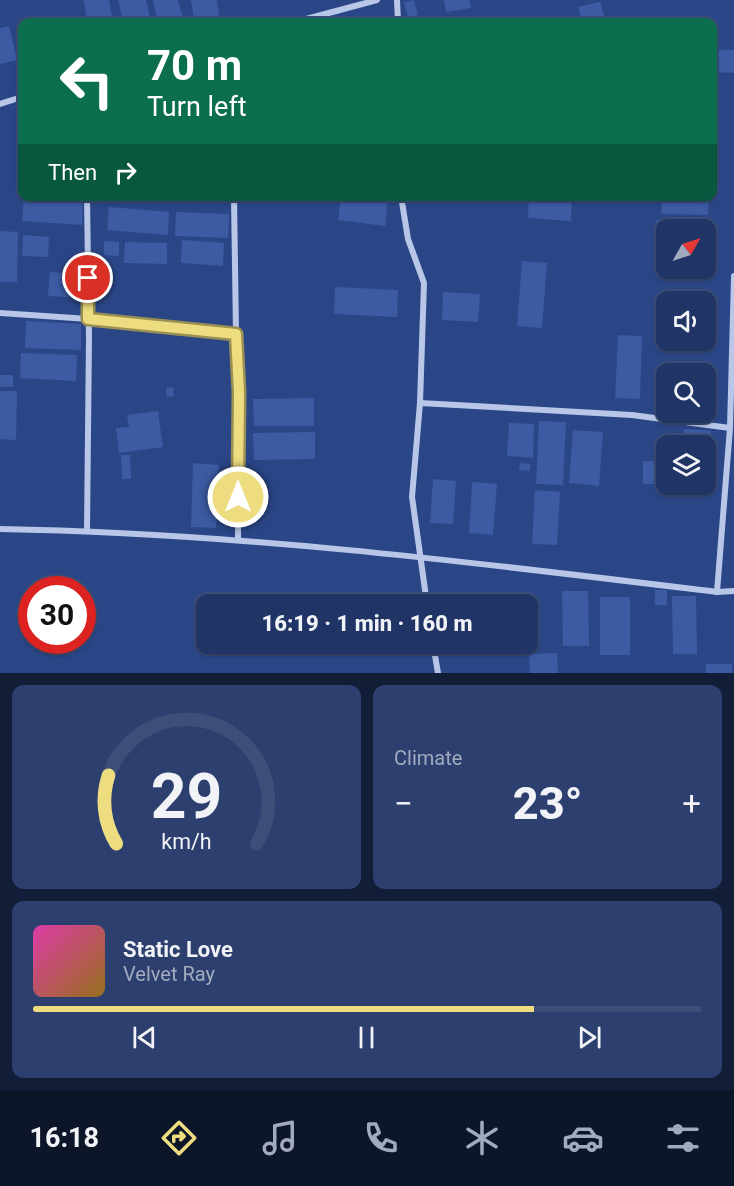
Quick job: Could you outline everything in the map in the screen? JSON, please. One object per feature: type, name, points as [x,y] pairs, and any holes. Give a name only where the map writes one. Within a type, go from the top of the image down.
[{"type":"street","points":[[309,18],[377,0]]},
{"type":"street","points":[[397,0],[398,18]]},
{"type":"street","points":[[0,104],[18,98]]},
{"type":"street","points":[[87,201],[87,531]]},
{"type":"street","points":[[234,201],[239,392],[238,540]]},
{"type":"street","points":[[402,201],[408,239],[424,283],[420,403],[412,497],[425,594]]},
{"type":"street","points":[[717,592],[730,428],[734,276]]},
{"type":"street","points":[[0,313],[88,319],[236,334]]},
{"type":"street","points":[[420,403],[632,415],[730,428]]},
{"type":"street","points":[[0,529],[87,531],[238,540],[419,556],[717,592],[734,591]]},
{"type":"street","points":[[435,654],[438,673]]},
{"type":"building","points":[[84,0],[109,0],[112,18],[86,18]]},
{"type":"building","points":[[118,0],[146,0],[150,18],[122,18]]},
{"type":"building","points":[[153,0],[178,0],[183,18],[157,18]]},
{"type":"building","points":[[191,0],[217,0],[219,16],[194,18]]},
{"type":"building","points":[[414,0],[418,15],[408,17],[404,2]]},
{"type":"building","points":[[444,0],[469,0],[471,8],[446,12]]},
{"type":"building","points":[[600,2],[605,18],[581,18],[578,7]]},
{"type":"building","points":[[9,26],[17,60],[0,64],[0,28]]},
{"type":"building","points":[[717,50],[734,50],[734,73],[717,72]]},
{"type":"building","points":[[24,201],[83,201],[82,225],[22,221]]},
{"type":"building","points":[[340,201],[388,201],[385,226],[338,220]]},
{"type":"building","points":[[529,201],[572,201],[571,221],[528,218]]},
{"type":"building","points":[[662,201],[709,201],[708,215],[661,214]]},
{"type":"building","points":[[109,207],[169,212],[168,235],[107,230]]},
{"type":"building","points":[[176,212],[229,214],[228,238],[175,236]]},
{"type":"building","points":[[0,231],[18,232],[17,282],[0,282]]},
{"type":"building","points":[[23,235],[49,237],[48,257],[22,256]]},
{"type":"building","points":[[182,240],[224,243],[223,266],[181,263]]},
{"type":"building","points":[[104,241],[119,242],[119,256],[104,255]]},
{"type":"building","points":[[125,242],[167,243],[167,264],[124,263]]},
{"type":"building","points":[[522,261],[547,263],[542,328],[517,326]]},
{"type":"building","points":[[50,272],[80,274],[79,298],[48,296]]},
{"type":"building","points":[[335,287],[398,290],[397,317],[334,314]]},
{"type":"building","points":[[443,292],[480,294],[478,322],[442,320]]},
{"type":"building","points":[[26,321],[81,324],[81,350],[25,348]]},
{"type":"building","points":[[618,335],[642,336],[640,399],[615,398]]},
{"type":"building","points":[[21,353],[77,355],[76,381],[20,378]]},
{"type":"building","points":[[0,375],[13,375],[13,387],[0,387]]},
{"type":"building","points":[[173,387],[174,396],[167,397],[166,388]]},
{"type":"building","points":[[0,391],[17,391],[16,440],[0,439]]},
{"type":"building","points":[[314,398],[314,426],[254,426],[253,399]]},
{"type":"building","points":[[158,411],[163,447],[119,453],[116,428],[129,427],[127,415]]},
{"type":"building","points":[[539,421],[566,422],[563,485],[536,484]]},
{"type":"building","points":[[509,423],[534,424],[533,458],[507,456]]},
{"type":"building","points":[[684,429],[711,431],[711,435],[684,435]]},
{"type":"building","points":[[573,430],[603,432],[599,486],[569,483]]},
{"type":"building","points":[[315,432],[315,459],[254,460],[253,433]]},
{"type":"building","points":[[121,455],[130,455],[131,479],[122,479]]},
{"type":"building","points":[[643,461],[656,461],[656,484],[643,484]]},
{"type":"building","points":[[193,463],[219,465],[216,528],[191,527]]},
{"type":"building","points":[[520,463],[530,464],[530,471],[519,470]]},
{"type":"building","points":[[433,479],[456,481],[453,524],[430,523]]},
{"type":"building","points":[[472,482],[497,484],[493,535],[469,533]]},
{"type":"building","points":[[535,490],[560,492],[557,545],[532,544]]},
{"type":"building","points":[[655,590],[667,590],[667,605],[655,605]]},
{"type":"building","points":[[562,591],[588,591],[589,646],[563,646]]},
{"type":"building","points":[[672,596],[696,596],[697,654],[673,654]]},
{"type":"building","points":[[600,597],[630,597],[630,655],[600,655]]},
{"type":"building","points":[[557,653],[558,673],[530,673],[529,654]]},
{"type":"building","points":[[706,664],[732,664],[732,673],[706,673]]},
{"type":"route","points":[[88,278],[88,319],[236,334],[239,392],[238,497]]}]
